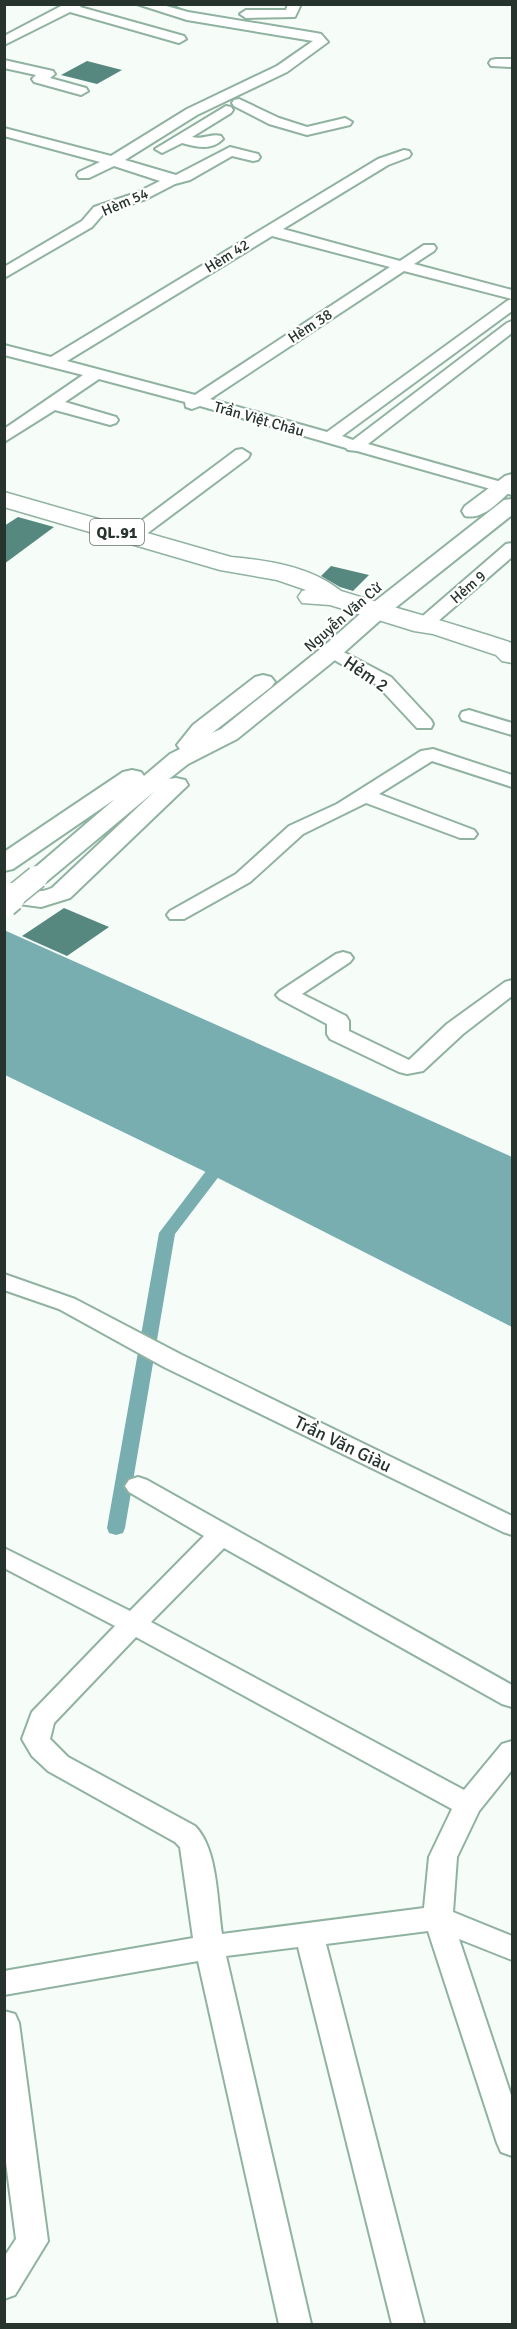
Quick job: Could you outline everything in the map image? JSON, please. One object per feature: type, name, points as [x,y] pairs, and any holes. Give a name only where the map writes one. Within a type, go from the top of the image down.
[{"type":"highway","name":"QL.91","points":[[4,500],[229,565],[237,574],[268,584],[310,597],[355,604],[423,625],[430,631],[498,654],[512,655]]},
{"type":"main road","name":"Nguyễn Văn Cừ","points":[[4,903],[179,759],[201,730],[309,648],[355,604],[510,491]]},
{"type":"main road","name":"Nguyễn Văn Cừ","points":[[179,759],[229,734],[332,651],[355,604]]},
{"type":"main road","points":[[4,864],[201,730]]},
{"type":"main road","points":[[4,894],[20,898],[51,900],[61,893],[229,734]]},
{"type":"street","points":[[84,175],[113,161],[192,112],[282,69],[321,42],[316,37],[187,16],[143,4]]},
{"type":"street","points":[[201,4],[253,15],[292,9]]},
{"type":"street","points":[[4,41],[73,6],[179,39]]},
{"type":"street","points":[[496,63],[513,63]]},
{"type":"street","points":[[4,64],[48,74],[39,79],[81,91]]},
{"type":"street","points":[[114,178],[304,66]]},
{"type":"street","points":[[223,96],[240,102],[274,121],[307,131],[345,122]]},
{"type":"street","points":[[4,132],[133,166],[171,180]]},
{"type":"street","points":[[180,138],[202,144],[216,139]]},
{"type":"street","name":"Hèm 54","points":[[4,274],[87,224],[99,210],[141,196],[171,180],[176,181],[234,147],[253,157]]},
{"type":"street","name":"Hèm 42","points":[[53,363],[268,230],[383,162],[404,154]]},
{"type":"street","points":[[268,230],[513,296]]},
{"type":"street","name":"Hèm 38","points":[[194,402],[429,248]]},
{"type":"street","points":[[328,439],[513,304]]},
{"type":"street","points":[[354,447],[513,326]]},
{"type":"street","name":"Trần Việt Châu","points":[[4,350],[510,491]]},
{"type":"street","points":[[4,437],[96,374]]},
{"type":"street","points":[[53,404],[110,420]]},
{"type":"street","points":[[131,537],[242,454]]},
{"type":"street","name":"Hẻm 9","points":[[423,625],[513,548]]},
{"type":"street","name":"Hẻm 2","points":[[332,651],[384,681],[424,724]]},
{"type":"street","points":[[469,716],[513,729]]},
{"type":"street","points":[[177,915],[243,878],[296,830],[335,813],[422,758],[433,754],[513,781]]},
{"type":"street","points":[[364,795],[467,834]]},
{"type":"street","points":[[343,958],[287,995],[338,1021],[338,1034],[407,1067],[415,1065],[455,1029],[513,986]]},
{"type":"street","name":"Trần Văn Giàu","points":[[4,1281],[67,1304],[173,1361],[513,1526]]},
{"type":"street","points":[[138,1486],[513,1697]]},
{"type":"street","points":[[222,1535],[197,1557],[42,1719],[36,1739],[42,1749],[58,1764],[191,1840],[196,1850],[209,1947],[295,2325]]},
{"type":"street","points":[[4,1557],[468,1805]]},
{"type":"street","points":[[508,1765],[468,1805],[443,1857],[438,1918],[513,2143]]},
{"type":"street","points":[[4,1983],[209,1947],[438,1918],[513,1948]]},
{"type":"street","points":[[309,1934],[408,2325]]},
{"type":"street","points":[[4,2023],[32,2241],[4,2285]]},
{"type":"water","points":[[4,930],[512,1157],[512,1327],[212,1175],[5,1075]]},
{"type":"building","points":[[87,61],[122,70],[97,84],[61,75]]},
{"type":"building","points":[[18,517],[54,527],[4,564],[4,526]]},
{"type":"building","points":[[331,566],[369,575],[353,591],[340,587],[321,576]]},
{"type":"building","points":[[64,908],[109,927],[67,956],[22,936]]},
{"type":"waterway","points":[[169,4],[186,12]]},
{"type":"waterway","points":[[116,1528],[167,1233],[212,1175]]}]
